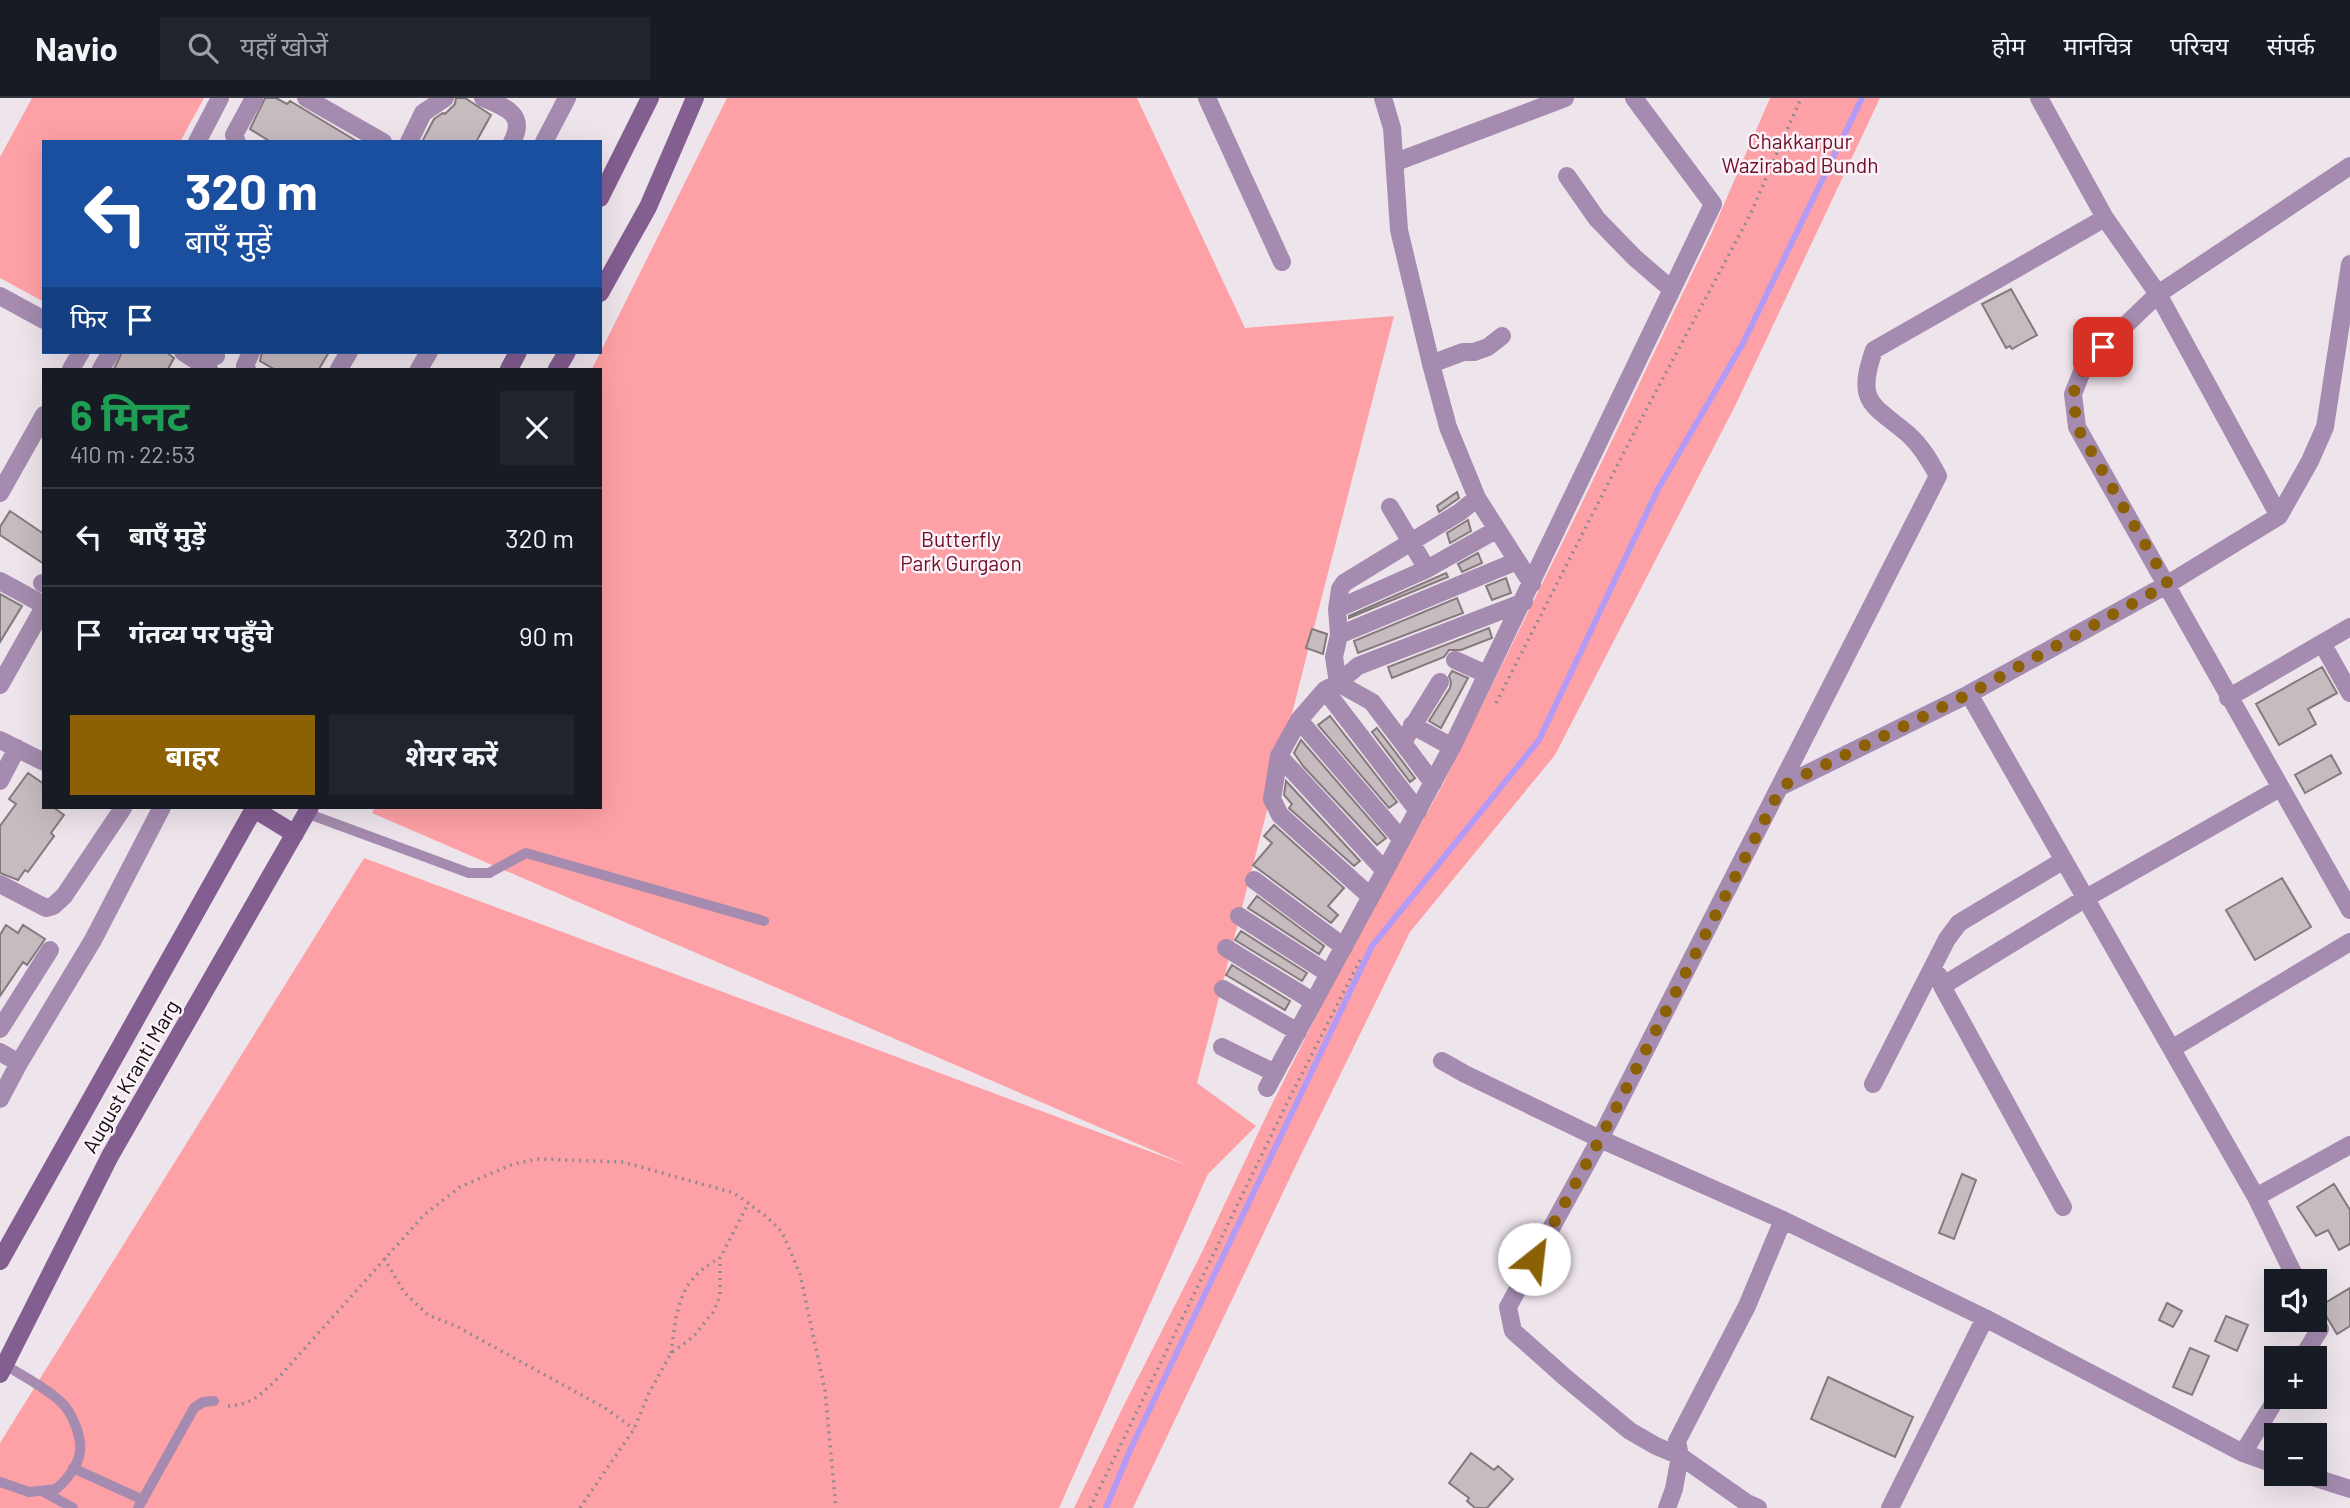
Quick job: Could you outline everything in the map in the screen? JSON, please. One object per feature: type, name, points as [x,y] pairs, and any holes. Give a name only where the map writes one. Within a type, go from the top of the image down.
[{"type":"main road","points":[[602,194],[650,98]]},
{"type":"main road","points":[[602,289],[648,207],[695,98]]},
{"type":"main road","name":"August Kranti Marg","points":[[2,1252],[253,809]]},
{"type":"main road","points":[[256,809],[295,834]]},
{"type":"main road","name":"August Kranti Marg","points":[[2,1370],[110,1156],[308,810]]},
{"type":"street","points":[[198,140],[220,98]]},
{"type":"street","points":[[236,140],[234,135],[254,98]]},
{"type":"street","points":[[306,98],[380,140]]},
{"type":"street","points":[[410,140],[423,113],[445,98]]},
{"type":"street","points":[[483,98],[506,107],[515,116],[518,131],[513,140]]},
{"type":"street","points":[[545,140],[567,98]]},
{"type":"street","points":[[1207,98],[1282,262]]},
{"type":"street","points":[[1383,98],[1392,128],[1399,230],[1448,427],[1477,498],[1532,584]]},
{"type":"street","points":[[1396,162],[1566,98]]},
{"type":"street","points":[[1222,1047],[1271,1081],[1452,747],[1713,204],[1634,98]]},
{"type":"street","points":[[2039,98],[2105,218],[2158,294],[2279,516]]},
{"type":"street","points":[[2350,166],[2158,294],[2085,365],[2073,394],[2077,427],[2350,910]]},
{"type":"street","points":[[1567,176],[1597,219],[1635,258],[1671,289]]},
{"type":"street","points":[[1758,1508],[1679,1456],[1630,1431],[1513,1331],[1508,1307],[1600,1139],[1938,476],[1927,455],[1910,436],[1884,417],[1868,400],[1866,372],[1874,350],[2105,218]]},
{"type":"street","points":[[1782,786],[1969,694],[2168,584],[2279,516],[2310,461],[2325,427],[2350,264]]},
{"type":"street","points":[[0,296],[42,319]]},
{"type":"street","points":[[1431,364],[1488,347],[1502,335]]},
{"type":"street","points":[[191,354],[212,359]]},
{"type":"street","points":[[0,493],[42,418]]},
{"type":"street","points":[[1418,811],[1332,687],[1339,635],[1337,609],[1340,589],[1344,583],[1460,512],[1477,498]]},
{"type":"street","points":[[1390,507],[1427,569]]},
{"type":"street","points":[[1337,609],[1427,569],[1496,530]]},
{"type":"street","points":[[1339,635],[1517,561]]},
{"type":"street","points":[[0,581],[42,605]]},
{"type":"street","points":[[1371,897],[1280,815],[1272,799],[1279,756],[1298,720],[1358,666],[1524,602]]},
{"type":"street","points":[[0,685],[42,610]]},
{"type":"street","points":[[2228,698],[2350,627]]},
{"type":"street","points":[[2322,643],[2350,693]]},
{"type":"street","points":[[1455,660],[1486,674]]},
{"type":"street","points":[[1403,742],[1440,682]]},
{"type":"street","points":[[1332,687],[1372,702],[1433,783]]},
{"type":"street","points":[[1969,694],[2173,1048],[2256,1197],[2291,1269]]},
{"type":"street","points":[[1298,720],[1402,840]]},
{"type":"street","points":[[1412,725],[1452,747]]},
{"type":"street","points":[[0,740],[42,761]]},
{"type":"street","points":[[0,780],[17,748]]},
{"type":"street","points":[[1279,756],[1385,871]]},
{"type":"street","points":[[1942,986],[2086,898],[2280,788]]},
{"type":"street","points":[[0,884],[46,908],[53,906],[64,896],[121,809]]},
{"type":"street","points":[[124,809],[151,825]]},
{"type":"street","points":[[0,1099],[93,940],[161,809]]},
{"type":"street","points":[[1873,1084],[1947,939],[1959,923],[2064,860]]},
{"type":"street","points":[[1254,880],[1344,947]]},
{"type":"street","points":[[1239,916],[1329,974]]},
{"type":"street","points":[[2173,1048],[2350,942]]},
{"type":"street","points":[[1226,948],[1314,1002]]},
{"type":"street","points":[[0,1029],[50,950]]},
{"type":"street","points":[[1936,962],[1942,986],[2063,1207]]},
{"type":"street","points":[[1223,989],[1298,1032]]},
{"type":"street","points":[[0,1052],[19,1063]]},
{"type":"street","points":[[1442,1060],[1465,1074],[1600,1139],[1783,1220],[1985,1318],[2243,1453],[2264,1460]]},
{"type":"street","points":[[2256,1197],[2347,1152]]},
{"type":"street","points":[[1667,1508],[1674,1489],[1679,1456],[1677,1441],[1746,1306],[1783,1220]]},
{"type":"street","points":[[1890,1508],[1985,1318]]},
{"type":"street","points":[[2243,1453],[2270,1409]]},
{"type":"street","points":[[2327,1482],[2350,1489]]},
{"type":"lane","points":[[308,810],[469,873],[489,873],[526,853],[764,921]]},
{"type":"lane","points":[[0,1482],[29,1493],[56,1489],[73,1468],[80,1452],[79,1441],[68,1411],[61,1402],[2,1370]]},
{"type":"lane","points":[[73,1468],[141,1504],[194,1408],[203,1402],[214,1401]]},
{"type":"lane","points":[[44,1492],[73,1508]]},
{"type":"path","points":[[214,1401],[228,1406],[244,1405],[255,1400],[280,1376],[424,1215],[460,1187],[513,1164],[540,1159],[623,1162],[734,1193],[749,1202],[782,1231],[800,1274],[825,1391],[836,1508]]},
{"type":"path","points":[[671,1353],[693,1337],[714,1311],[720,1295],[720,1258],[749,1202]]},
{"type":"path","points":[[384,1258],[404,1292],[428,1315],[456,1326],[605,1408],[634,1429]]},
{"type":"path","points":[[580,1508],[634,1429],[648,1395],[671,1353],[676,1317],[684,1292],[696,1273],[720,1258]]},
{"type":"green space","points":[[32,98],[204,98],[181,140],[42,140],[42,301],[0,278],[0,157]]},
{"type":"green space","name":"Butterfly Park Gurgaon","points":[[727,98],[1137,98],[1245,328],[1394,316],[1197,1083],[1256,1126],[1208,1174],[1059,1508],[0,1508],[0,1443],[364,858],[1189,1166],[372,813],[374,809],[602,809],[602,368],[592,368],[602,354],[602,349]]},
{"type":"green space","name":"Chakkarpur Wazirabad Bundh","points":[[1770,98],[1880,98],[1736,404],[1555,755],[1410,932],[1133,1508],[1074,1508],[1354,941],[1441,788],[1582,503],[1712,232]]},
{"type":"building","points":[[265,98],[276,98],[287,104],[290,101],[355,140],[268,140],[250,129]]},
{"type":"building","points":[[456,98],[465,98],[491,115],[477,140],[423,140],[434,119],[445,114],[455,104]]},
{"type":"building","points":[[2011,289],[2037,335],[2012,349],[2010,346],[2006,348],[1982,304]]},
{"type":"building","points":[[121,354],[169,354],[174,358],[169,368],[114,368]]},
{"type":"building","points":[[262,354],[328,354],[320,368],[272,368],[260,361]]},
{"type":"building","points":[[1457,492],[1459,498],[1439,512],[1437,506]]},
{"type":"building","points":[[10,511],[42,533],[42,563],[0,535],[0,527]]},
{"type":"building","points":[[1468,520],[1471,531],[1450,543],[1447,533]]},
{"type":"building","points":[[1478,553],[1482,563],[1462,572],[1458,564]]},
{"type":"building","points":[[1446,573],[1448,577],[1349,618],[1349,616]]},
{"type":"building","points":[[1506,578],[1511,593],[1492,600],[1486,586]]},
{"type":"building","points":[[0,594],[22,606],[0,642]]},
{"type":"building","points":[[1457,598],[1463,613],[1358,653],[1354,641]]},
{"type":"building","points":[[1489,628],[1492,638],[1461,650],[1449,650],[1444,657],[1392,678],[1388,667]]},
{"type":"building","points":[[1312,629],[1327,634],[1323,654],[1306,648]]},
{"type":"building","points":[[2322,667],[2337,693],[2308,709],[2316,724],[2279,745],[2256,704]]},
{"type":"building","points":[[1452,671],[1468,678],[1441,728],[1429,721],[1450,688],[1449,676]]},
{"type":"building","points":[[1330,716],[1397,802],[1389,808],[1318,725]]},
{"type":"building","points":[[1377,728],[1415,778],[1410,782],[1372,732]]},
{"type":"building","points":[[1301,740],[1386,838],[1377,845],[1303,766],[1294,753]]},
{"type":"building","points":[[2331,755],[2341,773],[2305,793],[2295,775]]},
{"type":"building","points":[[28,773],[42,783],[42,809],[56,809],[64,815],[51,833],[54,836],[28,872],[25,870],[18,880],[0,873],[0,826],[16,804],[9,799]]},
{"type":"building","points":[[1286,781],[1360,861],[1354,866],[1289,808],[1292,804],[1284,795]]},
{"type":"building","points":[[1274,825],[1344,888],[1328,906],[1338,915],[1331,923],[1253,865],[1272,843],[1264,836]]},
{"type":"building","points":[[2282,878],[2311,927],[2255,960],[2226,910]]},
{"type":"building","points":[[1257,896],[1324,946],[1319,954],[1248,908]]},
{"type":"building","points":[[6,925],[18,933],[23,925],[45,939],[27,965],[23,962],[0,996],[0,935]]},
{"type":"building","points":[[1241,931],[1307,973],[1302,981],[1235,940]]},
{"type":"building","points":[[1232,965],[1290,1001],[1285,1010],[1226,975]]},
{"type":"building","points":[[1962,1174],[1976,1180],[1954,1239],[1939,1233]]},
{"type":"building","points":[[2334,1184],[2350,1210],[2350,1244],[2339,1250],[2328,1230],[2316,1236],[2297,1207]]},
{"type":"building","points":[[2350,1288],[2350,1326],[2337,1334],[2327,1318],[2327,1302]]},
{"type":"building","points":[[2167,1303],[2182,1311],[2173,1327],[2159,1320]]},
{"type":"building","points":[[2226,1316],[2248,1325],[2237,1351],[2215,1341]]},
{"type":"building","points":[[2190,1348],[2209,1356],[2192,1395],[2173,1387]]},
{"type":"building","points":[[1828,1377],[1913,1417],[1895,1457],[1811,1419]]},
{"type":"building","points":[[1471,1453],[1494,1470],[1498,1466],[1513,1479],[1487,1508],[1475,1508],[1467,1501],[1469,1498],[1449,1483]]},
{"type":"waterway","points":[[1106,1508],[1131,1448],[1372,946],[1539,740],[1658,489],[1742,345],[1862,98]]},
{"type":"route","points":[[1534,1259],[1600,1139],[1782,786],[1969,694],[2168,584],[2077,427],[2073,394],[2085,365],[2103,347]]}]
